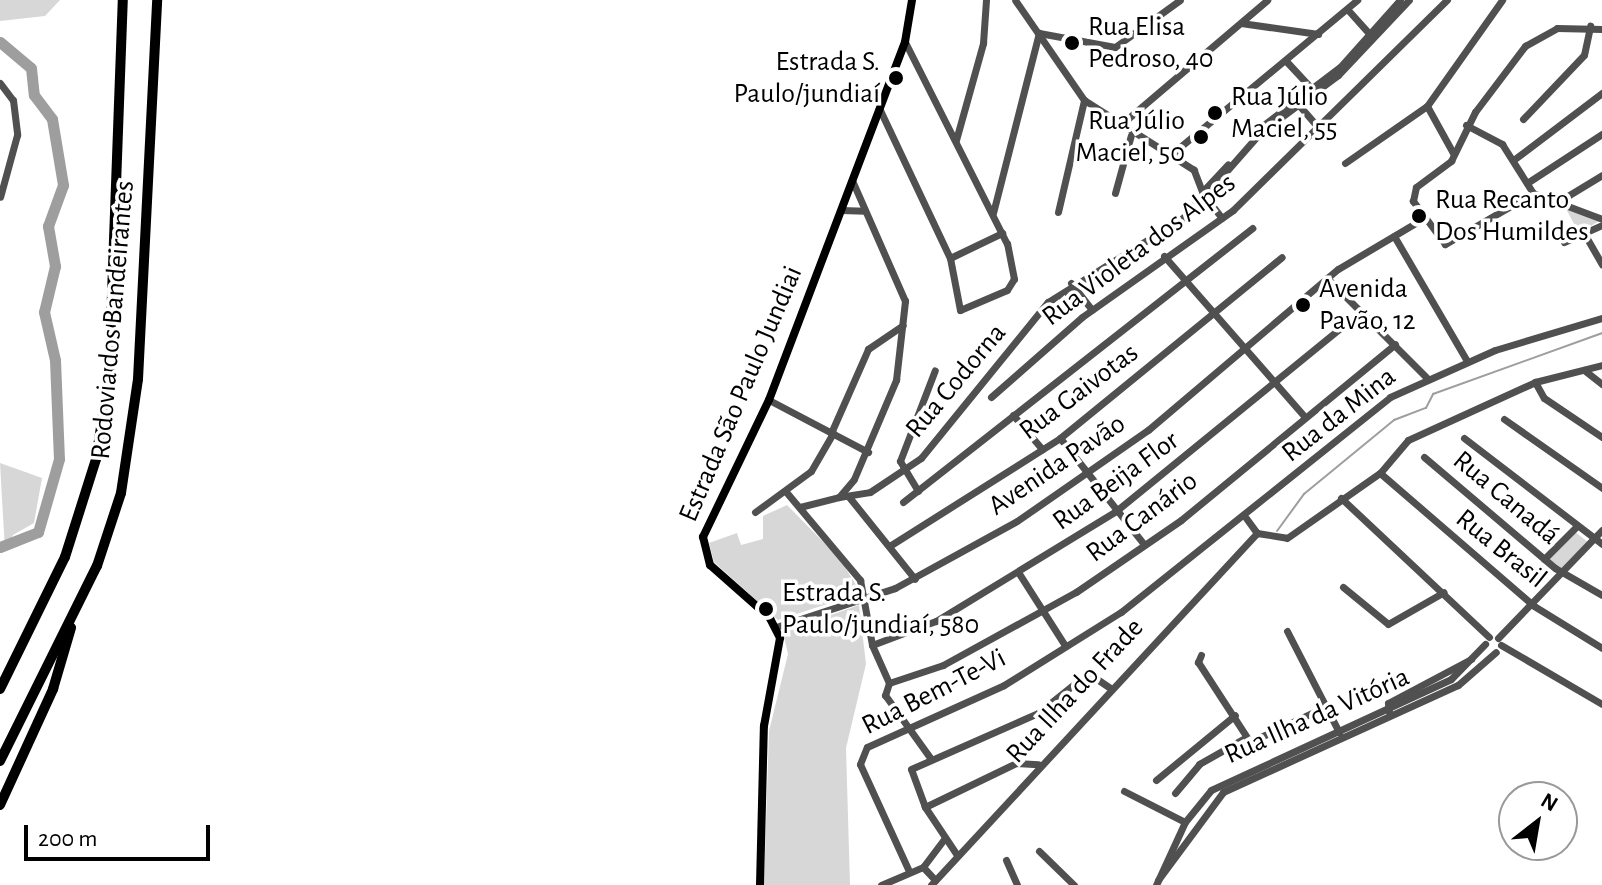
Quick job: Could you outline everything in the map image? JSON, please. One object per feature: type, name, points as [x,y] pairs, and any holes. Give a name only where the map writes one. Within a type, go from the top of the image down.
[{"type":"highway","name":"Rodovia dos Bandeirantes","points":[[0,689],[65,557],[96,459],[109,376],[123,0]]},
{"type":"highway","name":"Rodovia dos Bandeirantes","points":[[0,761],[72,618],[121,493],[138,379],[157,0]]},
{"type":"highway","points":[[0,805],[53,689],[72,618]]},
{"type":"main road","name":"Estrada São Paulo Jundiai","points":[[776,627],[710,565],[702,542],[769,400],[905,42],[912,0]]},
{"type":"main road","points":[[760,885],[762,753],[780,646],[776,627]]},
{"type":"street","points":[[956,140],[985,34],[986,0]]},
{"type":"street","points":[[1015,0],[1084,100],[1118,127],[1194,170],[1203,193],[1222,218]]},
{"type":"street","points":[[1039,33],[1115,47],[1180,0]]},
{"type":"street","points":[[1118,127],[1267,0]]},
{"type":"street","points":[[1168,157],[1357,0]]},
{"type":"street","points":[[1352,54],[1368,32],[1400,0]]},
{"type":"street","points":[[1209,202],[1211,184],[1221,177],[1261,128],[1352,54],[1409,0]]},
{"type":"street","name":"Rua Violeta dos Alpes","points":[[991,397],[1092,310],[1164,256],[1222,218],[1320,129],[1383,57],[1447,0]]},
{"type":"street","points":[[1345,163],[1427,106],[1502,0]]},
{"type":"street","points":[[1348,10],[1368,32]]},
{"type":"street","points":[[1241,23],[1318,34]]},
{"type":"street","points":[[1523,119],[1584,55],[1590,26]]},
{"type":"street","points":[[1533,193],[1445,244],[1424,218],[1414,189],[1453,153],[1466,125],[1525,46],[1557,28],[1590,26],[1602,29]]},
{"type":"street","points":[[993,213],[1039,33]]},
{"type":"street","points":[[879,108],[950,258],[960,310],[1011,286],[1002,233],[905,42]]},
{"type":"street","points":[[1286,61],[1306,93]]},
{"type":"street","points":[[0,83],[13,100],[17,135],[0,197]]},
{"type":"street","points":[[1261,128],[1306,93]]},
{"type":"street","points":[[1516,158],[1602,93]]},
{"type":"street","points":[[1058,212],[1084,100]]},
{"type":"street","points":[[1297,103],[1320,129]]},
{"type":"street","points":[[1427,106],[1453,153]]},
{"type":"street","points":[[1466,125],[1502,144],[1533,193],[1600,215]]},
{"type":"street","points":[[1527,183],[1602,134]]},
{"type":"street","points":[[1115,193],[1131,135]]},
{"type":"street","points":[[1556,203],[1602,175]]},
{"type":"street","points":[[839,497],[868,452],[891,399],[903,325],[902,289],[852,180]]},
{"type":"street","name":"Rua Codorna","points":[[800,507],[849,497],[901,473],[934,444],[972,390],[1071,283],[1184,217],[1211,184]]},
{"type":"street","points":[[841,210],[865,211]]},
{"type":"street","name":"Avenida Pavão","points":[[776,627],[915,579],[1087,474],[1244,350],[1327,278],[1424,218]]},
{"type":"street","points":[[1564,242],[1602,225]]},
{"type":"street","points":[[903,502],[1253,228]]},
{"type":"street","points":[[950,258],[1002,233]]},
{"type":"street","points":[[1585,235],[1602,265]]},
{"type":"street","points":[[1394,236],[1467,361]]},
{"type":"street","points":[[1164,256],[1303,415]]},
{"type":"street","name":"Rua Gaivotas","points":[[891,545],[1060,438],[1282,257]]},
{"type":"street","points":[[1327,278],[1426,377]]},
{"type":"street","points":[[1071,283],[1092,310]]},
{"type":"street","name":"Rua Beija Flor","points":[[872,645],[936,621],[1116,511],[1360,312]]},
{"type":"street","name":"Rua da Mina","points":[[1172,575],[1246,518],[1382,403],[1426,377],[1467,361],[1602,318]]},
{"type":"street","points":[[755,512],[787,493],[817,465],[868,349],[903,325]]},
{"type":"street","name":"Rua Canário","points":[[889,683],[943,665],[1046,607],[1181,520],[1303,415],[1395,344]]},
{"type":"street","points":[[1246,518],[1257,533],[1282,540],[1380,473],[1408,440],[1535,382],[1602,365]]},
{"type":"street","points":[[918,491],[901,473],[935,370]]},
{"type":"street","points":[[1584,370],[1602,384]]},
{"type":"street","points":[[1535,382],[1544,398],[1602,437]]},
{"type":"street","points":[[769,400],[868,452]]},
{"type":"street","points":[[1013,415],[1042,449]]},
{"type":"street","points":[[1504,419],[1602,488]]},
{"type":"street","points":[[1060,438],[1143,543]]},
{"type":"street","points":[[1464,438],[1599,542]]},
{"type":"street","name":"Rua Canadá","points":[[1424,457],[1544,559],[1565,575],[1602,595]]},
{"type":"street","name":"Rua Brasil","points":[[1380,473],[1534,606],[1602,648]]},
{"type":"street","points":[[787,493],[867,596],[872,645],[889,683],[885,695],[931,759]]},
{"type":"street","points":[[849,497],[891,545],[915,579]]},
{"type":"street","points":[[1341,498],[1444,592],[1487,640],[1602,704]]},
{"type":"street","points":[[1544,559],[1577,526]]},
{"type":"street","name":"Rua Ilha da Vitória","points":[[1156,884],[1182,838],[1210,804],[1246,778],[1473,676],[1534,606],[1599,542],[1602,530]]},
{"type":"street","name":"Rua Ilha do Frade","points":[[933,883],[1109,687],[1257,533]]},
{"type":"street","points":[[1018,572],[1046,607],[1064,644]]},
{"type":"street","name":"Rua Bem-Te-Vi","points":[[908,869],[859,760],[867,747],[905,726],[995,689],[1172,575]]},
{"type":"street","points":[[1343,587],[1388,624],[1444,592]]},
{"type":"street","points":[[1287,631],[1339,732]]},
{"type":"street","points":[[1487,640],[1498,645]]},
{"type":"street","name":"Rua Ilha da Vitória","points":[[1182,838],[1185,822],[1226,780],[1390,714],[1451,679],[1487,640]]},
{"type":"street","points":[[1201,655],[1198,662],[1235,715],[1245,738],[1254,742],[1327,706]]},
{"type":"street","points":[[957,855],[925,807],[910,772],[931,759],[1038,713],[1088,673],[1109,687]]},
{"type":"street","points":[[1156,780],[1235,715]]},
{"type":"street","points":[[1175,793],[1199,764],[1245,738]]},
{"type":"street","points":[[925,807],[1016,763],[1038,764]]},
{"type":"street","points":[[1124,791],[1185,822]]},
{"type":"street","points":[[881,885],[908,869],[923,867],[945,838]]},
{"type":"street","points":[[1039,851],[1074,885]]},
{"type":"street","points":[[1006,860],[1017,885]]},
{"type":"street","points":[[923,867],[933,883]]},
{"type":"shaded area","points":[[0,0],[60,0],[45,16],[0,21]]},
{"type":"shaded area","points":[[1566,209],[1599,221],[1579,233]]},
{"type":"shaded area","points":[[0,463],[42,478],[34,523],[13,535],[5,551]]},
{"type":"shaded area","points":[[787,505],[840,559],[861,593],[778,620],[714,562],[709,543],[737,533],[741,545],[763,539],[763,516]]},
{"type":"shaded area","points":[[1574,531],[1589,543],[1565,573],[1548,558]]},
{"type":"shaded area","points":[[859,605],[866,664],[846,748],[850,885],[764,885],[769,731],[788,654],[783,632]]},
{"type":"waterway","points":[[0,42],[31,68],[34,95],[52,119],[63,185],[48,226],[55,266],[44,312],[55,360],[59,459],[38,532],[0,547]]},
{"type":"waterway","points":[[1277,531],[1304,494],[1394,420],[1426,408],[1433,394],[1602,333]]},
{"type":"place","name":"Rua Elisa Pedroso, 40","points":[[1072,43]]},
{"type":"place","name":"Estrada S. Paulo/jundiaí","points":[[896,78]]},
{"type":"place","name":"Rua Júlio Maciel, 55","points":[[1215,113]]},
{"type":"place","name":"Rua Júlio Maciel, 50","points":[[1201,137]]},
{"type":"place","name":"Rua Recanto Dos Humildes","points":[[1419,216]]},
{"type":"place","name":"Avenida Pavão, 12","points":[[1303,305]]},
{"type":"place","name":"Estrada S. Paulo/jundiaí, 580","points":[[766,609]]}]
